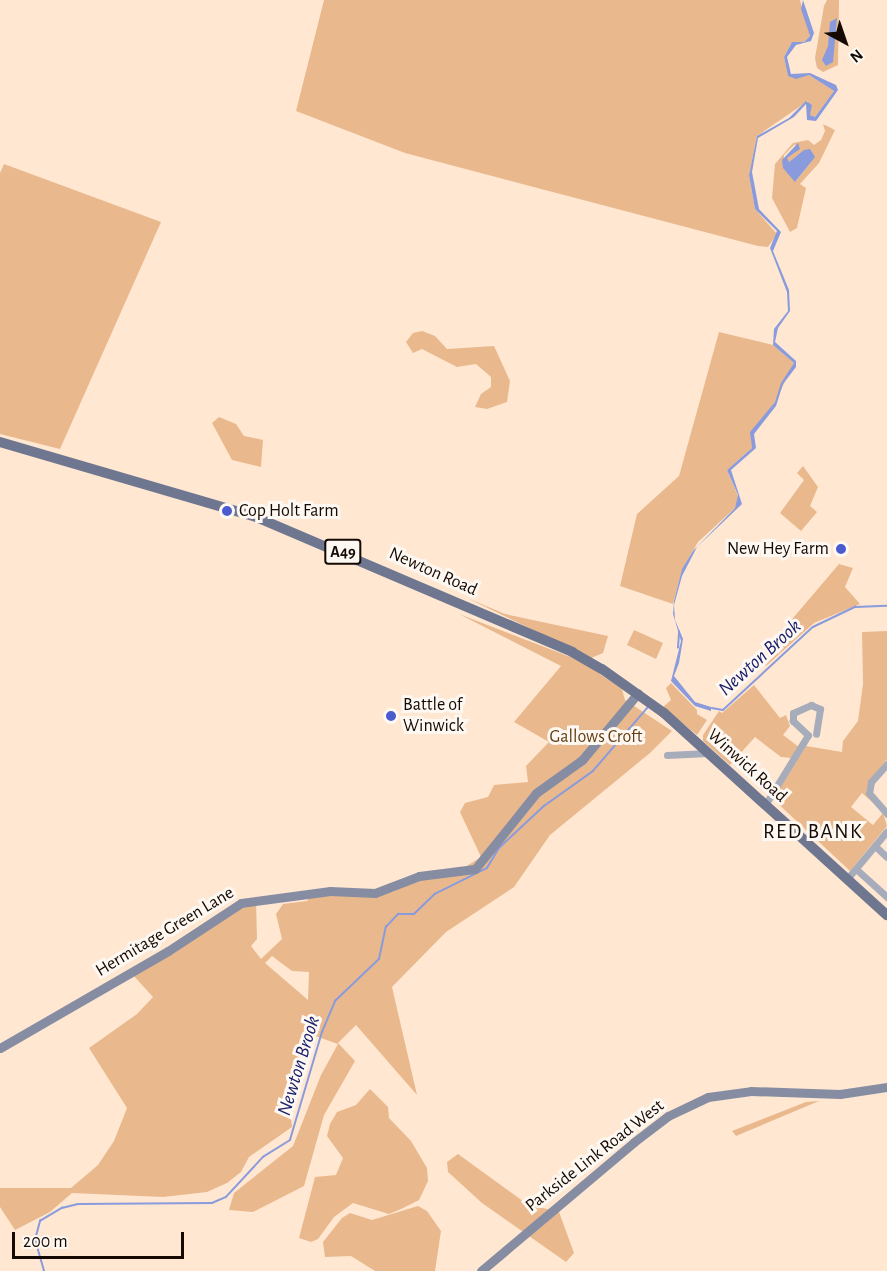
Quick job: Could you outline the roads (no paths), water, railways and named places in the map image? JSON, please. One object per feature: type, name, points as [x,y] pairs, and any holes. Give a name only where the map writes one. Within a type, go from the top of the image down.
[{"type":"main road","name":"Newton Road","points":[[0,442],[266,520],[554,644],[638,693],[664,713]]},
{"type":"main road","name":"Winwick Road","points":[[664,713],[887,915]]},
{"type":"street","name":"Hermitage Green Lane","points":[[0,1048],[168,951],[241,903],[330,891],[375,893],[418,876],[475,868],[536,793],[582,760],[638,693]]},
{"type":"street","points":[[765,805],[808,735],[793,721],[793,713],[811,705],[820,709],[816,734]]},
{"type":"street","points":[[667,755],[708,753]]},
{"type":"street","points":[[887,764],[871,782],[869,794],[887,814]]},
{"type":"street","points":[[847,879],[887,831]]},
{"type":"street","points":[[875,846],[887,857]]},
{"type":"street","points":[[856,869],[887,897]]},
{"type":"street","name":"Parkside Link Road West","points":[[481,1271],[634,1142],[668,1116],[708,1097],[751,1091],[840,1094],[887,1087]]},
{"type":"water","points":[[803,0],[814,33],[811,41],[796,45],[787,57],[791,74],[810,73],[836,85],[838,90],[816,121],[807,120],[806,104],[794,117],[758,138],[752,172],[759,209],[781,232],[773,251],[789,290],[790,311],[778,328],[775,342],[796,361],[796,367],[783,384],[776,406],[754,434],[756,448],[731,470],[742,504],[697,547],[682,576],[674,605],[675,620],[683,639],[674,676],[695,702],[711,707],[711,711],[695,706],[671,681],[681,641],[673,614],[674,601],[682,569],[693,551],[735,508],[738,495],[727,470],[752,448],[750,432],[775,402],[781,383],[794,363],[773,345],[774,329],[788,311],[787,292],[770,248],[777,231],[755,209],[749,175],[757,136],[789,118],[806,101],[812,105],[810,115],[815,117],[834,91],[809,75],[796,79],[788,76],[784,57],[792,42],[804,42],[810,36],[801,9]]},
{"type":"water","points":[[837,18],[833,62],[826,66],[822,60],[828,46],[830,22]]},
{"type":"water","points":[[798,143],[800,149],[787,158],[789,162],[804,150],[810,149],[815,157],[795,182],[783,168],[782,160]]},
{"type":"waterway","name":"Newton Brook","points":[[712,708],[723,710],[813,627],[855,607],[887,606]]},
{"type":"waterway","name":"Newton Brook","points":[[678,648],[679,632]]},
{"type":"waterway","name":"Newton Brook","points":[[44,1271],[35,1240],[40,1221],[62,1208],[78,1204],[212,1203],[226,1197],[263,1157],[290,1140],[322,1032],[335,1001],[379,959],[386,927],[398,914],[414,914],[435,894],[487,868],[499,848],[544,806],[593,771],[648,707]]},
{"type":"place","name":"Cop Holt Farm","points":[[227,511]]},
{"type":"place","name":"New Hey Farm","points":[[841,549]]},
{"type":"place","name":"Battle of Winwick","points":[[391,716]]},
{"type":"district","name":"RED BANK","points":[[813,832]]},
{"type":"park label","name":"Gallows Croft","points":[[596,737]]}]
